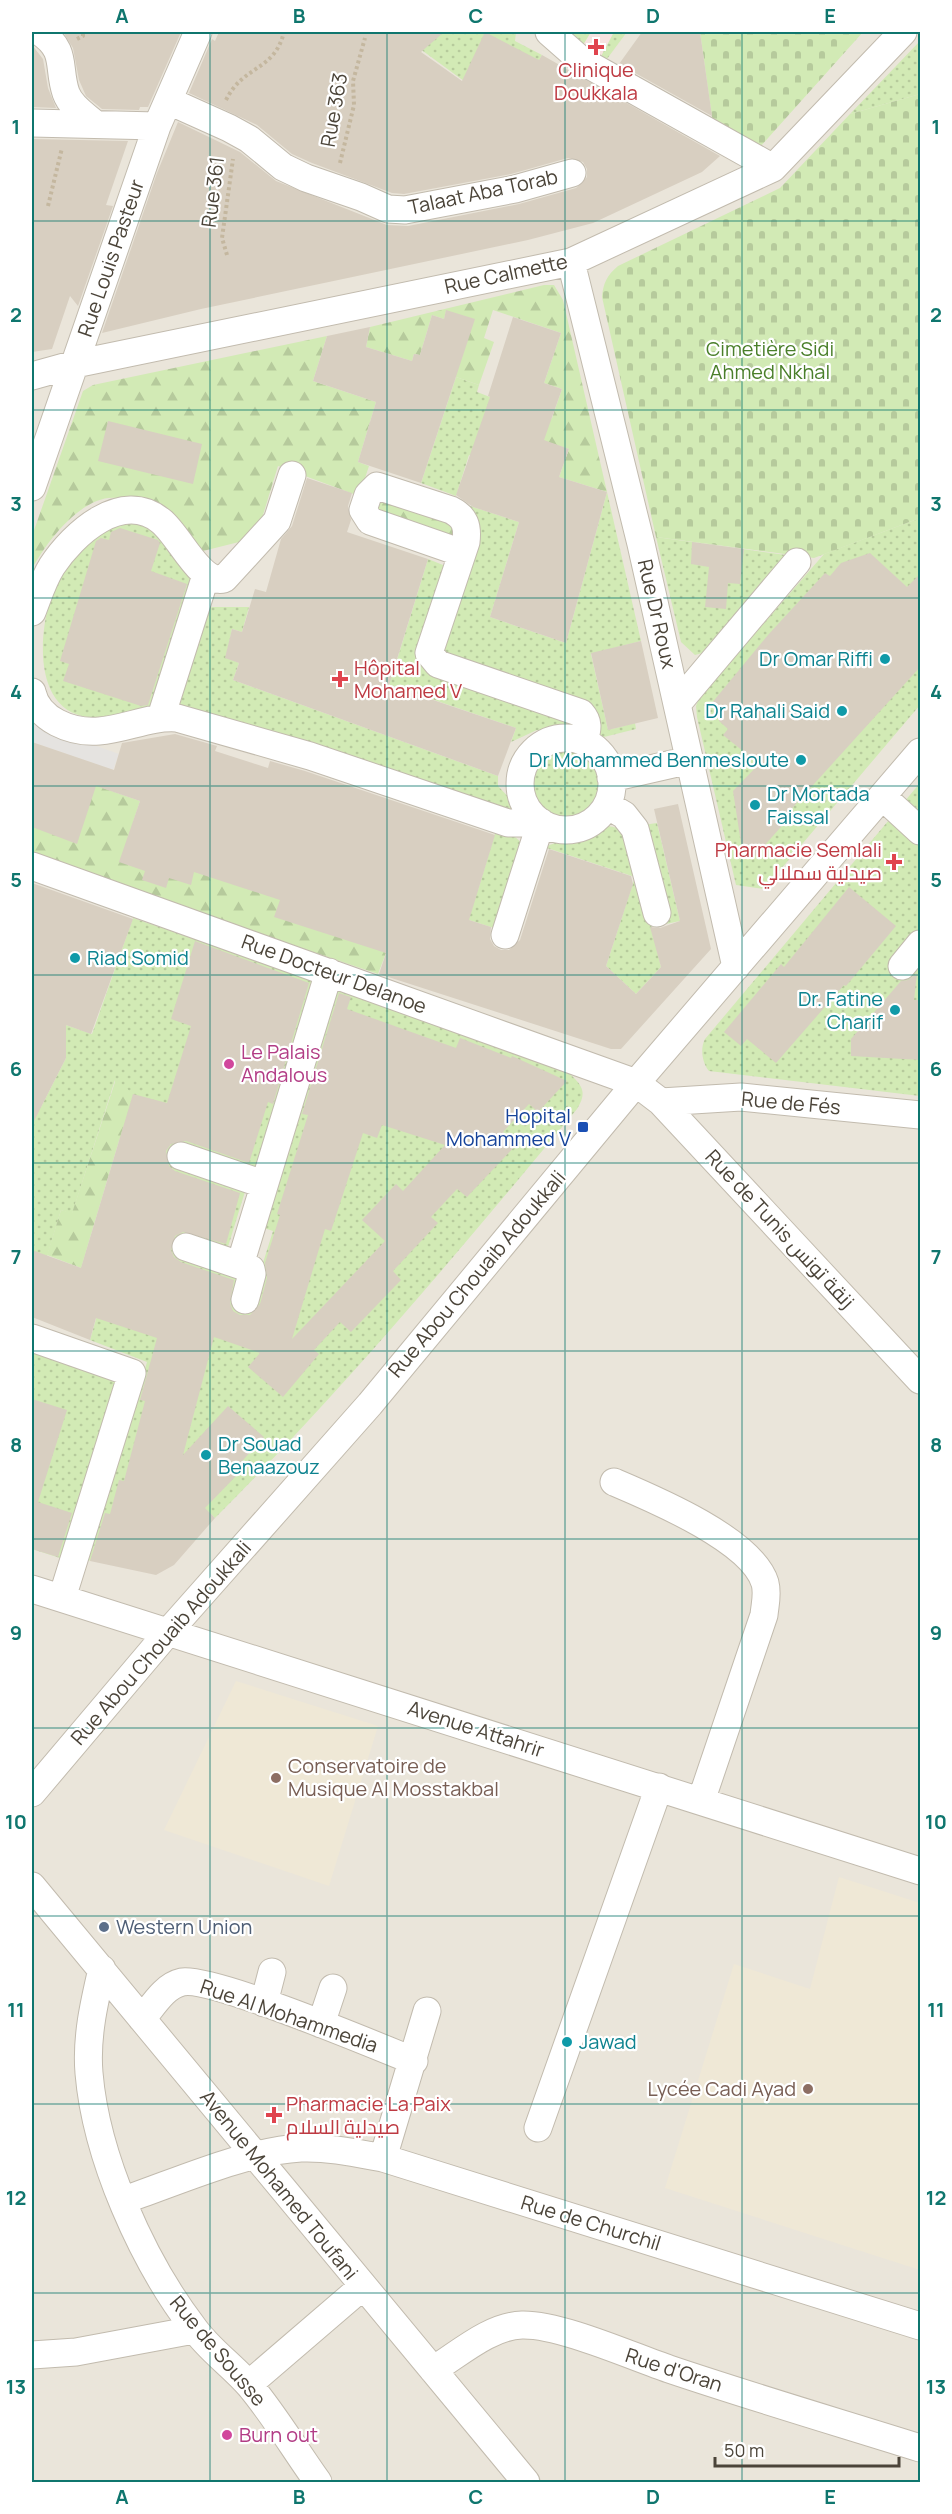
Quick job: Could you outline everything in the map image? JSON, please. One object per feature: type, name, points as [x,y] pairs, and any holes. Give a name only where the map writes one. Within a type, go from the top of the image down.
[{"type":"street","points":[[40,32],[55,46],[61,56],[66,94],[76,108],[95,124]]},
{"type":"street","name":"Rue Louis Pasteur","points":[[32,487],[157,126],[198,32]]},
{"type":"street","points":[[549,32],[561,46],[582,61],[772,168]]},
{"type":"street","name":"Rue Calmette","points":[[32,376],[75,364],[571,262],[772,168],[903,32]]},
{"type":"street","name":"Talaat Aba Torab","points":[[169,100],[225,127],[283,166],[388,209],[405,210],[515,189],[572,173]]},
{"type":"street","points":[[32,123],[157,126]]},
{"type":"street","name":"Rue Dr Roux","points":[[571,262],[678,703],[736,967]]},
{"type":"street","points":[[33,605],[51,567],[64,550],[84,529],[106,515],[121,511],[144,511],[160,520],[176,536],[206,575],[217,581],[224,579],[277,521],[292,475]]},
{"type":"street","points":[[465,543],[429,652],[432,659],[438,664],[581,713],[587,719],[588,726],[584,742]]},
{"type":"street","points":[[678,703],[797,562]]},
{"type":"street","points":[[161,717],[206,575]]},
{"type":"street","points":[[32,692],[35,705],[42,713],[52,721],[74,729],[99,731],[161,717],[177,718],[310,756],[508,823],[538,820]]},
{"type":"street","points":[[563,738],[584,742],[603,757],[611,778],[607,805],[591,823],[577,829],[562,830],[538,820],[525,806],[520,792],[520,776],[535,750],[548,742],[563,738]]},
{"type":"street","name":"Rue Abou Chouaib Adoukkali","points":[[32,1793],[169,1631],[370,1404],[636,1083],[921,752]]},
{"type":"street","points":[[611,778],[690,760]]},
{"type":"street","points":[[883,796],[921,831]]},
{"type":"street","points":[[607,805],[624,815],[635,829],[657,913]]},
{"type":"street","points":[[505,935],[538,820]]},
{"type":"street","name":"Rue Docteur Delanoe","points":[[32,866],[636,1083]]},
{"type":"street","points":[[902,966],[921,944]]},
{"type":"street","points":[[240,1265],[329,972]]},
{"type":"street","name":"Rue de Tunis زنقة تونس","points":[[636,1083],[660,1102],[921,1380]]},
{"type":"street","name":"Rue de Fés","points":[[660,1102],[741,1097],[921,1115]]},
{"type":"street","points":[[181,1156],[263,1184]]},
{"type":"street","points":[[186,1247],[251,1269],[252,1274],[244,1300]]},
{"type":"street","points":[[32,1338],[132,1373],[62,1598]]},
{"type":"street","points":[[614,1482],[660,1502],[736,1546],[757,1567],[765,1581],[767,1593],[764,1615],[701,1801]]},
{"type":"street","name":"Avenue Attahrir","points":[[32,1589],[921,1871]]},
{"type":"street","points":[[538,2128],[658,1787]]},
{"type":"street","name":"Avenue Mohamed Toufani","points":[[32,1887],[257,2155],[362,2287],[526,2482]]},
{"type":"street","name":"Rue de Sousse","points":[[102,1969],[89,2036],[89,2073],[96,2113],[111,2167],[124,2200],[147,2254],[175,2303],[214,2354],[249,2384],[318,2482]]},
{"type":"street","points":[[264,2003],[272,1972]]},
{"type":"street","name":"Rue Al Mohammedia","points":[[142,2019],[166,1990],[183,1982],[208,1985],[321,2024],[414,2061]]},
{"type":"street","points":[[321,2024],[333,1988]]},
{"type":"street","points":[[383,2158],[428,2012]]},
{"type":"street","name":"Rue de Churchil","points":[[124,2200],[257,2155],[299,2148],[323,2149],[383,2158],[921,2326]]},
{"type":"street","points":[[249,2384],[362,2287]]},
{"type":"street","name":"Rue d'Oran","points":[[433,2370],[495,2332],[522,2325],[542,2328],[583,2339],[670,2370],[921,2448]]},
{"type":"street","points":[[32,2355],[76,2352],[194,2330]]},
{"type":"path","points":[[225,127],[238,79],[273,57],[280,47],[284,32]]},
{"type":"path","name":"Rue 363","points":[[334,188],[354,105],[353,81],[365,38]]},
{"type":"path","points":[[48,206],[68,124]]},
{"type":"path","name":"Rue 361","points":[[225,127],[230,185],[222,238],[227,255]]},
{"type":"shaded area","points":[[32,32],[920,32],[920,2482],[32,2482]]},
{"type":"shaded area","name":"Clinique Doukkala","points":[[558,32],[627,32],[604,63]]},
{"type":"shaded area","points":[[32,723],[119,754],[113,770],[32,742]]},
{"type":"shaded area","name":"Conservatoire de Musique Al Mosstakbal","points":[[236,1681],[378,1726],[329,1886],[164,1830]]},
{"type":"shaded area","name":"Lycée Cadi Ayad","points":[[839,1877],[920,1903],[920,2270],[665,2188],[734,1964],[810,1989]]},
{"type":"green space","points":[[397,32],[516,32],[515,41],[542,55],[509,114]]},
{"type":"green space","points":[[558,32],[591,32],[580,50]]},
{"type":"green space","points":[[614,32],[627,32],[604,63],[599,60]]},
{"type":"green space","points":[[700,32],[863,32],[759,148],[713,124]]},
{"type":"green space","points":[[920,41],[920,94],[850,114]]},
{"type":"green space","name":"Cimetière Sidi Ahmed Nkhal","points":[[920,94],[920,518],[814,558],[656,537],[602,297],[608,276],[618,266],[780,188],[850,114]]},
{"type":"green space","points":[[544,285],[554,285],[563,300],[607,492],[559,477],[569,449],[526,435],[552,418],[562,389],[544,383],[561,333],[493,310],[484,338],[494,342],[479,385],[456,377],[446,311],[444,319],[432,315],[420,355],[414,354],[412,361],[366,347],[370,327]]},
{"type":"green space","points":[[327,336],[313,381],[376,402],[358,462],[369,466],[359,496],[278,466],[259,528],[243,541],[203,551],[181,531],[135,504],[122,499],[108,498],[95,502],[69,520],[47,545],[32,569],[32,536],[83,391],[93,385]]},
{"type":"green space","points":[[456,377],[479,385],[477,392],[490,397],[482,458],[469,455],[456,496],[421,483]]},
{"type":"green space","points":[[607,492],[641,641],[591,654],[608,730],[635,723],[636,729],[604,737],[445,661],[440,643],[455,501],[519,522],[490,617],[566,643]]},
{"type":"green space","points":[[374,495],[452,514],[460,542],[372,518]]},
{"type":"green space","points":[[920,518],[920,705],[764,889],[736,885],[697,717],[696,706],[699,698],[824,554]]},
{"type":"green space","points":[[129,520],[149,525],[194,579],[152,709],[112,717],[88,717],[67,710],[53,695],[46,675],[43,651],[44,627],[49,602],[57,581],[72,556],[94,538]]},
{"type":"green space","points":[[656,537],[786,555],[706,652],[695,655],[681,642]]},
{"type":"green space","points":[[428,559],[448,567],[419,657],[579,717],[576,735],[537,730],[511,742],[516,728],[370,678],[396,663]]},
{"type":"green space","points":[[249,607],[242,632],[232,629],[226,657],[239,663],[233,680],[498,776],[498,786],[526,816],[175,711],[207,608]]},
{"type":"green space","points":[[566,743],[582,746],[595,755],[604,768],[607,784],[604,800],[595,813],[582,822],[566,825],[550,822],[537,813],[528,800],[525,784],[528,768],[537,755],[550,746]]},
{"type":"green space","points":[[32,763],[140,801],[133,822],[386,953],[378,974],[32,857]]},
{"type":"green space","points":[[920,783],[920,1096],[709,1071],[702,1055],[705,1039]]},
{"type":"green space","points":[[657,823],[680,921],[666,924],[643,825]]},
{"type":"green space","points":[[603,826],[620,830],[632,842],[661,967],[636,994],[606,966],[635,877],[544,847]]},
{"type":"green space","points":[[496,830],[514,836],[524,845],[497,929],[469,920],[456,884],[478,890]]},
{"type":"green space","points":[[133,918],[319,982],[258,1179],[248,1182],[227,1250],[247,1277],[250,1304],[273,1231],[258,1226],[330,986],[570,1074],[581,1086],[583,1094],[577,1109],[401,1318],[310,1419],[215,1518],[181,1486],[91,1561],[82,1558],[121,1449],[147,1362],[90,1340],[108,1277],[81,1268],[120,1145],[115,1080],[72,1214],[61,1210],[32,1306],[32,1103],[41,1107],[66,1058],[66,1025],[92,1034]]},
{"type":"green space","points":[[116,1079],[133,1094],[81,1268],[47,1255],[61,1210],[72,1213]]},
{"type":"green space","points":[[32,1350],[117,1380],[63,1559],[32,1549]]},
{"type":"building","points":[[63,32],[181,32],[148,107],[140,107],[139,110],[102,109],[86,96],[79,80],[73,48]]},
{"type":"building","points":[[219,32],[444,32],[421,52],[462,81],[485,32],[539,60],[542,55],[720,156],[702,172],[593,223],[528,240],[201,309],[102,333],[157,173],[178,122],[240,152],[276,181],[387,225],[408,226],[519,204],[576,188],[587,177],[587,169],[583,162],[568,158],[511,174],[404,194],[392,193],[312,163],[292,154],[257,125],[189,93],[212,39],[215,41]]},
{"type":"building","points":[[642,32],[700,32],[712,116],[619,64]]},
{"type":"building","points":[[32,45],[43,59],[48,88],[56,108],[32,107]]},
{"type":"building","points":[[32,139],[128,141],[106,205],[113,206],[78,306],[70,296],[52,349],[32,352]]},
{"type":"building","points":[[446,310],[475,319],[421,483],[358,462],[376,402],[313,381],[327,336],[370,327],[366,347],[412,361],[414,354],[420,355],[432,315],[444,319]]},
{"type":"building","points":[[513,317],[561,333],[544,383],[562,389],[544,440],[569,449],[559,477],[607,492],[566,643],[490,617],[519,522],[473,507],[456,495],[490,397],[488,396]]},
{"type":"building","points":[[108,421],[202,444],[193,484],[98,461]]},
{"type":"building","points":[[307,478],[352,493],[348,506],[351,520],[347,532],[428,559],[389,685],[516,728],[498,776],[233,680],[239,663],[225,658],[232,629],[242,632],[255,589],[266,592],[281,539],[292,526]]},
{"type":"building","points":[[120,528],[158,540],[160,543],[151,571],[187,584],[148,705],[141,706],[63,681],[69,664],[60,661],[96,541],[101,538],[109,540],[111,532]]},
{"type":"building","points":[[692,542],[744,549],[740,584],[728,583],[726,609],[705,607],[709,567],[691,564]]},
{"type":"building","points":[[870,553],[907,587],[921,573],[921,666],[785,816],[788,819],[755,856],[741,843],[733,791],[759,764],[723,735],[728,729],[719,721],[718,710],[711,704],[768,635],[825,573],[830,576],[841,563]]},
{"type":"building","points":[[641,641],[658,718],[608,730],[591,653]]},
{"type":"building","points":[[175,734],[217,746],[215,751],[268,768],[270,761],[305,771],[495,835],[469,920],[491,927],[490,939],[494,946],[501,950],[509,950],[520,940],[549,849],[631,876],[633,884],[606,966],[636,994],[661,967],[650,927],[660,928],[680,921],[654,809],[678,804],[711,949],[621,1049],[611,1049],[379,974],[386,953],[274,917],[280,900],[194,872],[191,885],[169,878],[166,888],[142,880],[145,871],[119,862],[140,801],[96,786],[77,844],[32,827],[32,742],[114,770],[122,743]]},
{"type":"building","name":"Riad Somid","points":[[32,883],[133,919],[91,1034],[66,1025],[66,1058],[32,1125]]},
{"type":"building","points":[[849,887],[896,926],[846,986],[844,985],[776,1063],[747,1039],[741,1046],[724,1032],[781,964],[784,967]]},
{"type":"building","points":[[195,941],[309,983],[273,1104],[268,1102],[249,1163],[186,1141],[171,1144],[166,1151],[169,1166],[175,1171],[240,1193],[226,1244],[183,1232],[175,1236],[171,1250],[174,1257],[181,1262],[234,1280],[230,1303],[233,1311],[240,1315],[250,1315],[260,1304],[267,1278],[265,1263],[280,1215],[277,1214],[308,1115],[302,1114],[339,993],[351,997],[347,1009],[456,1048],[460,1038],[511,1058],[512,1056],[567,1081],[538,1112],[529,1104],[503,1132],[517,1144],[467,1197],[457,1189],[431,1217],[438,1223],[393,1271],[401,1280],[351,1332],[340,1322],[314,1350],[319,1354],[283,1397],[248,1367],[260,1353],[214,1337],[183,1455],[228,1406],[264,1437],[235,1469],[239,1473],[205,1508],[215,1518],[174,1565],[156,1575],[90,1561],[105,1513],[110,1514],[119,1480],[124,1481],[145,1401],[140,1400],[157,1338],[96,1318],[90,1340],[32,1317],[32,1250],[81,1268],[133,1094],[167,1103],[191,1026],[171,1019]],"holes":[[[382,1125],[445,1145],[403,1191],[396,1184],[362,1220],[385,1241],[292,1339],[325,1229],[331,1231],[363,1133],[377,1138]]]},
{"type":"building","name":"Dr. Fatine Charif","points":[[917,973],[914,1000],[921,1000],[921,1060],[851,1056],[851,1039],[901,981],[908,980]]},
{"type":"building","points":[[32,1399],[67,1410],[38,1502],[72,1513],[58,1557],[32,1549]]},
{"type":"place","name":"Clinique Doukkala","points":[[596,47]]},
{"type":"place","name":"Dr Omar Riffi","points":[[885,659]]},
{"type":"place","name":"Hôpital Mohamed V","points":[[340,679]]},
{"type":"place","name":"Dr Rahali Said","points":[[842,711]]},
{"type":"place","name":"Dr Mohammed Benmesloute","points":[[801,760]]},
{"type":"place","name":"Dr Mortada Faissal","points":[[755,805]]},
{"type":"place","name":"Pharmacie Semlali صيدلية سملالي","points":[[894,862]]},
{"type":"place","name":"Riad Somid","points":[[75,958]]},
{"type":"place","name":"Dr. Fatine Charif","points":[[895,1010]]},
{"type":"place","name":"Le Palais Andalous","points":[[229,1064]]},
{"type":"place","name":"Hopital Mohammed V","points":[[583,1127]]},
{"type":"place","name":"Dr Souad Benaazouz","points":[[206,1455]]},
{"type":"place","name":"Conservatoire de Musique Al Mosstakbal","points":[[276,1778]]},
{"type":"place","name":"Western Union","points":[[104,1927]]},
{"type":"place","name":"Jawad","points":[[567,2042]]},
{"type":"place","name":"Lycée Cadi Ayad","points":[[808,2089]]},
{"type":"place","name":"Pharmacie La Paix صيدلية السلام","points":[[274,2115]]},
{"type":"place","name":"Burn out","points":[[227,2435]]}]
